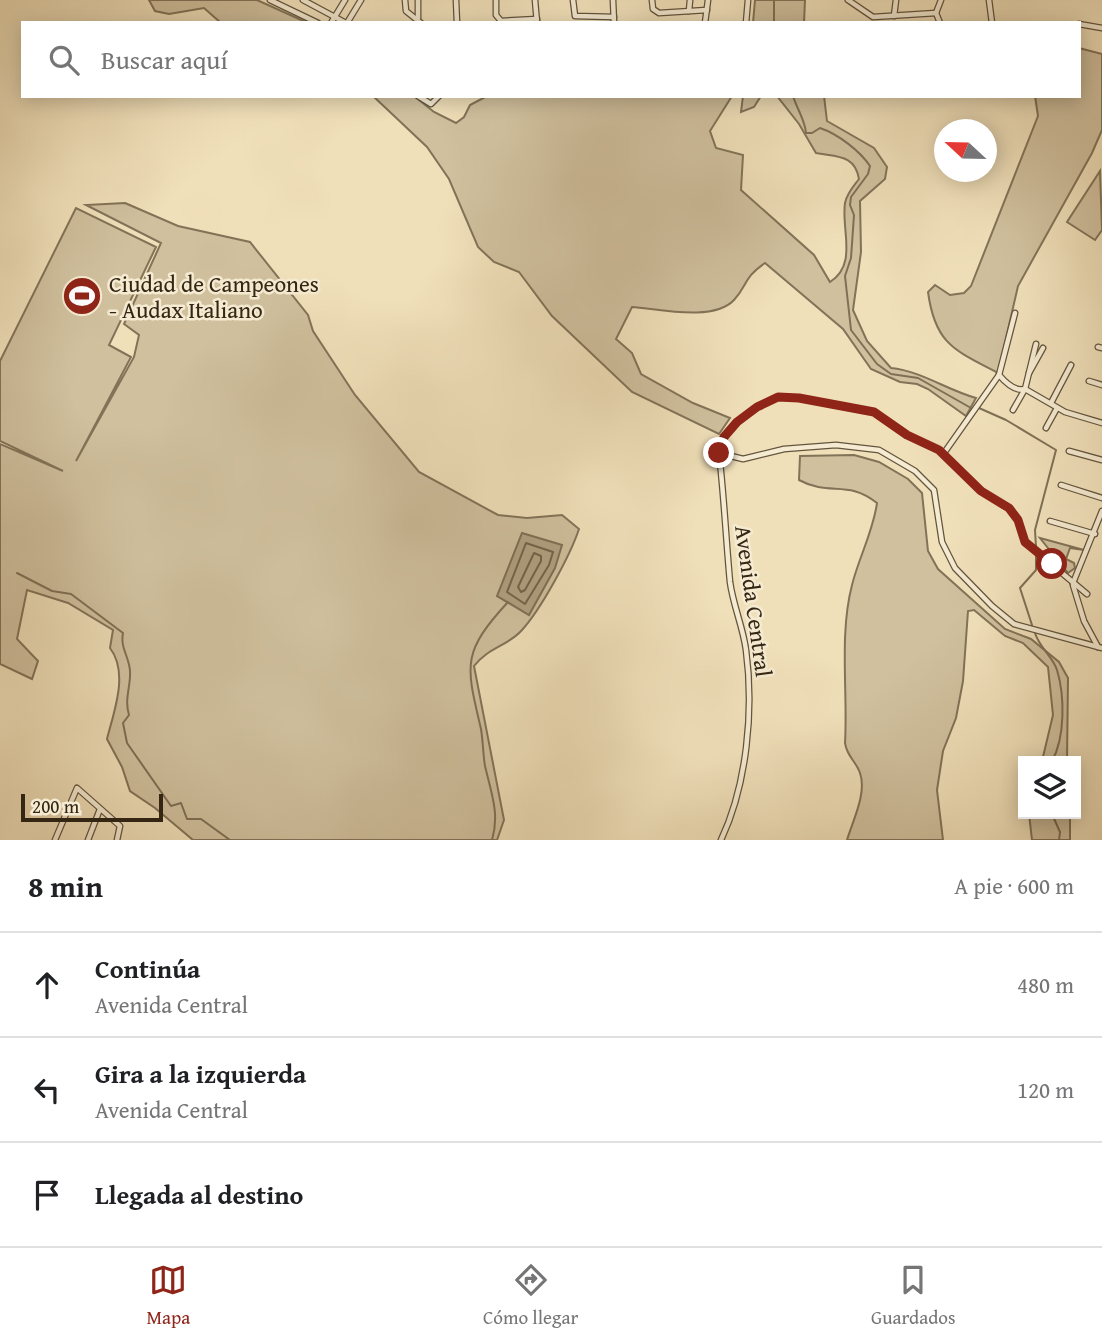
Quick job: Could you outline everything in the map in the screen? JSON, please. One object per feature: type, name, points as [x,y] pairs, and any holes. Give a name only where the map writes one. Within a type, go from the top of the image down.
[{"type":"street","points":[[270,0],[314,21]]},
{"type":"street","points":[[303,0],[343,21]]},
{"type":"street","points":[[332,21],[345,0]]},
{"type":"street","points":[[352,0],[361,0]]},
{"type":"street","points":[[347,21],[361,0]]},
{"type":"street","points":[[405,0],[407,12],[420,21]]},
{"type":"street","points":[[418,0],[420,21]]},
{"type":"street","points":[[456,0],[457,21]]},
{"type":"street","points":[[496,0],[496,15],[500,21]]},
{"type":"street","points":[[535,0],[537,21]]},
{"type":"street","points":[[573,0],[575,16],[614,20],[613,0]]},
{"type":"street","points":[[652,0],[653,9],[659,13],[707,10]]},
{"type":"street","points":[[690,0],[690,11]]},
{"type":"street","points":[[705,21],[708,0]]},
{"type":"street","points":[[746,21],[748,0]]},
{"type":"street","points":[[848,0],[873,17],[936,13]]},
{"type":"street","points":[[859,8],[860,0]]},
{"type":"street","points":[[894,16],[895,0]]},
{"type":"street","points":[[939,21],[936,13],[941,0]]},
{"type":"street","points":[[989,0],[992,21]]},
{"type":"street","points":[[1081,24],[1102,28]]},
{"type":"street","points":[[421,98],[431,104],[437,98]]},
{"type":"street","points":[[944,453],[999,375],[1015,313]]},
{"type":"street","points":[[1013,410],[1025,389],[1036,344]]},
{"type":"street","points":[[1028,374],[1044,348]]},
{"type":"street","points":[[1051,403],[1071,365]]},
{"type":"street","points":[[999,375],[1015,388],[1025,389],[1057,408],[1102,423]]},
{"type":"street","points":[[1089,381],[1102,385]]},
{"type":"street","points":[[1087,594],[1025,542],[1015,514],[981,491],[944,453],[907,435],[874,412],[799,398],[778,397],[757,407],[737,422],[724,437],[719,453],[743,459],[784,449],[836,445],[879,450],[915,471],[934,490],[942,542],[955,568],[992,606],[1014,624],[1100,648]]},
{"type":"street","points":[[1046,428],[1057,408]]},
{"type":"street","points":[[1069,451],[1102,460]]},
{"type":"street","name":"Avenida Central","points":[[719,453],[731,585],[746,650],[749,691],[738,787],[731,818],[721,840]]},
{"type":"street","points":[[1061,485],[1102,498]]},
{"type":"street","points":[[1100,648],[1084,621],[1073,584],[1102,511]]},
{"type":"street","points":[[1050,521],[1095,534]]},
{"type":"street","points":[[1067,578],[1079,570]]},
{"type":"street","points":[[55,840],[77,788],[120,826],[117,840]]},
{"type":"street","points":[[88,840],[100,809]]},
{"type":"shaded area","points":[[149,0],[257,0],[304,21],[219,21],[204,8],[169,14],[155,11]]},
{"type":"shaded area","points":[[755,0],[805,0],[804,21],[753,21]]},
{"type":"shaded area","points":[[1081,49],[1102,54],[1102,130],[1018,286],[998,373],[969,358],[949,343],[936,323],[928,292],[935,285],[950,295],[964,293],[971,286],[1038,116],[1035,98],[1081,98]]},
{"type":"shaded area","points":[[375,98],[416,98],[434,112],[456,123],[464,117],[470,105],[483,98],[731,98],[710,131],[716,148],[743,155],[741,190],[814,255],[830,282],[839,275],[844,266],[845,203],[859,179],[857,171],[844,158],[816,153],[799,124],[779,98],[824,98],[827,121],[874,148],[887,167],[885,179],[860,201],[861,252],[853,310],[867,341],[891,368],[913,373],[976,398],[966,416],[928,389],[917,384],[900,382],[871,369],[843,329],[765,263],[749,277],[734,300],[713,311],[685,312],[632,307],[616,339],[632,353],[641,374],[693,403],[730,418],[719,434],[632,392],[552,316],[519,272],[494,262],[478,247],[449,179],[427,147]]},
{"type":"shaded area","points":[[743,98],[760,98],[754,107],[741,112]]},
{"type":"shaded area","points":[[1100,171],[1102,230],[1095,240],[1067,222]]},
{"type":"shaded area","points":[[125,203],[178,226],[250,242],[308,315],[313,331],[355,395],[419,472],[498,515],[527,518],[562,515],[579,529],[554,582],[530,621],[511,640],[486,655],[474,666],[504,820],[497,840],[193,840],[130,791],[122,767],[107,739],[119,680],[116,658],[110,648],[113,630],[68,603],[27,590],[17,639],[38,661],[32,679],[0,664],[0,444],[63,471],[0,441],[0,361],[76,208],[156,247],[109,345],[131,357],[76,461],[134,357],[139,335],[124,324],[161,243],[86,205]]},
{"type":"shaded area","points":[[854,455],[879,462],[908,479],[922,493],[928,551],[938,569],[1005,629],[1031,639],[1059,662],[1068,678],[1067,756],[1043,756],[1053,715],[1048,667],[1023,643],[1005,636],[974,610],[968,611],[963,681],[956,718],[943,751],[937,790],[943,840],[847,840],[858,806],[862,781],[845,743],[846,624],[852,585],[877,503],[857,492],[810,485],[799,480],[800,456]]},
{"type":"shaded area","points":[[1040,538],[1084,550],[1070,548],[1066,559],[1074,563],[1075,568],[1068,573]]},
{"type":"shaded area","points":[[1030,819],[1070,819],[1070,840],[1032,840]]},
{"type":"water","points":[[522,533],[562,545],[555,568],[529,615],[497,596]]},
{"type":"waterway","points":[[774,0],[774,21]]},
{"type":"waterway","points":[[794,98],[806,133],[820,128],[834,134],[855,149],[870,166],[868,174],[851,197],[850,205],[854,215],[851,258],[845,276],[851,330],[877,364],[891,374],[918,378],[971,408]]},
{"type":"waterway","points":[[979,408],[1006,420],[1056,450],[1035,530],[1036,547]]},
{"type":"waterway","points":[[1032,625],[1020,588],[1036,570],[1036,556]]},
{"type":"waterway","points":[[17,573],[52,591],[71,594],[123,633],[130,671],[127,703],[129,715],[123,723],[127,743],[171,806],[181,803],[187,819],[201,819],[230,840]]},
{"type":"waterway","points":[[492,840],[495,812],[472,689],[471,661],[482,634],[508,602]]},
{"type":"waterway","points":[[1035,633],[1055,665],[1060,680],[1062,717],[1054,756]]},
{"type":"waterway","points":[[1054,819],[1060,832],[1059,840]]},
{"type":"place","name":"Ciudad de Campeones - Audax Italiano","points":[[82,296]]},
{"type":"route","points":[[719,453],[724,437],[737,422],[757,407],[778,397],[799,398],[874,412],[907,435],[939,450],[981,491],[1009,508],[1018,520],[1025,542],[1052,564]]}]
